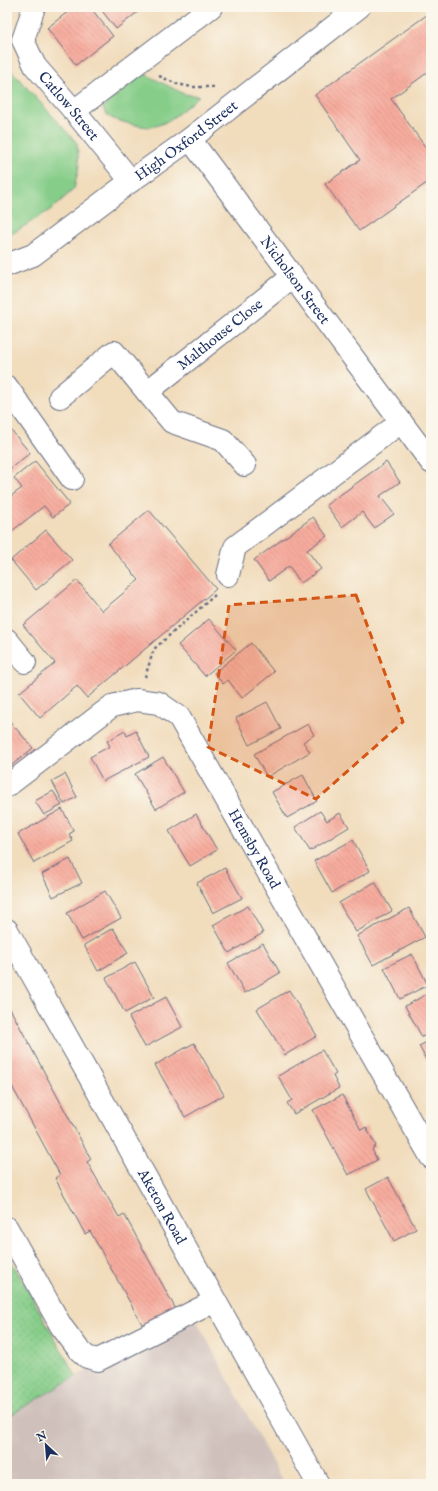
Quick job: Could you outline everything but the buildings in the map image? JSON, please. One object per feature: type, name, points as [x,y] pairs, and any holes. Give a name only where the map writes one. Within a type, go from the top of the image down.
[{"type":"street","points":[[15,40],[34,7]]},
{"type":"street","points":[[74,110],[211,7]]},
{"type":"street","name":"High Oxford Street","points":[[7,265],[33,255],[131,181],[190,139],[359,7]]},
{"type":"street","name":"Catlow Street","points":[[15,40],[131,181]]},
{"type":"street","name":"Nicholson Street","points":[[190,139],[431,462]]},
{"type":"street","name":"Malthouse Close","points":[[147,392],[292,277]]},
{"type":"street","points":[[60,398],[114,352],[172,422],[223,440],[245,465]]},
{"type":"street","points":[[7,387],[72,479]]},
{"type":"street","points":[[228,574],[235,547],[401,422]]},
{"type":"street","points":[[7,640],[25,662]]},
{"type":"street","name":"Hemsby Road","points":[[7,786],[112,706],[137,700],[159,703],[179,717],[431,1157]]},
{"type":"street","name":"Aketon Road","points":[[7,930],[318,1484]]},
{"type":"street","points":[[7,1228],[62,1326],[79,1350],[87,1356],[98,1360],[215,1301]]},
{"type":"path","points":[[136,64],[177,84],[192,87],[219,87]]},
{"type":"path","points":[[137,700],[154,649],[223,588],[228,574]]},
{"type":"highlighted area","points":[[356,595],[403,722],[316,799],[208,747],[229,605]]},
{"type":"shaded area","points":[[196,1319],[284,1484],[7,1484],[7,1417],[76,1376]]},
{"type":"green space","points":[[7,66],[77,143],[79,166],[74,189],[53,208],[7,237]]},
{"type":"green space","points":[[143,73],[184,94],[199,96],[175,116],[162,124],[155,126],[148,127],[111,118],[104,111],[103,108],[105,105]]},
{"type":"green space","points":[[7,1253],[76,1376],[7,1417]]}]
